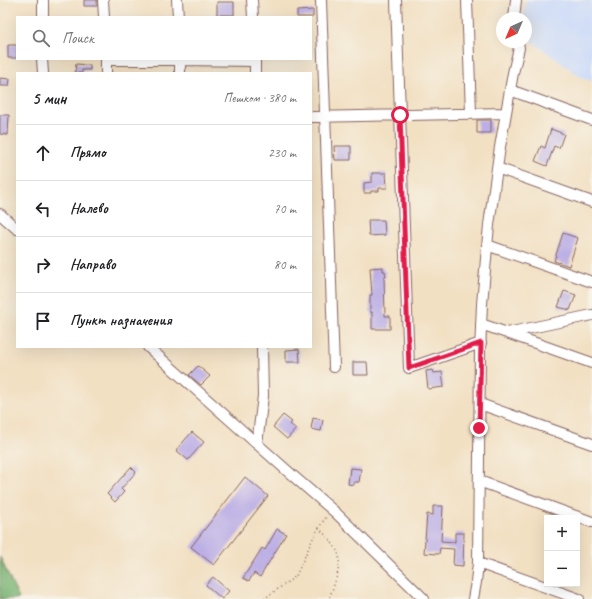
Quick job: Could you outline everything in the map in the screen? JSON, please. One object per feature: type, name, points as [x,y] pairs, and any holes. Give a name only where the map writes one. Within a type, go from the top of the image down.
[{"type":"street","points":[[43,0],[43,16]]},
{"type":"street","points":[[103,0],[104,16]]},
{"type":"street","points":[[177,0],[178,16]]},
{"type":"street","points":[[252,0],[253,16]]},
{"type":"street","points":[[321,0],[334,366]]},
{"type":"street","points":[[396,0],[409,368],[481,343]]},
{"type":"street","points":[[467,0],[471,113]]},
{"type":"street","points":[[515,12],[516,0]]},
{"type":"street","points":[[473,599],[478,563],[481,324],[487,245],[497,168],[510,90],[519,48]]},
{"type":"street","points":[[42,60],[43,72]]},
{"type":"street","points":[[106,60],[106,72]]},
{"type":"street","points":[[180,72],[180,60],[255,60],[256,72]]},
{"type":"street","points":[[510,90],[592,120]]},
{"type":"street","points":[[312,117],[506,113]]},
{"type":"street","points":[[497,168],[592,202]]},
{"type":"street","points":[[0,214],[16,228]]},
{"type":"street","points":[[487,245],[592,282]]},
{"type":"street","points":[[507,333],[592,315]]},
{"type":"street","points":[[481,324],[592,363]]},
{"type":"street","points":[[149,348],[331,508],[424,599]]},
{"type":"street","points":[[257,444],[263,396],[262,348]]},
{"type":"street","points":[[480,404],[592,444]]},
{"type":"street","points":[[479,481],[592,522]]},
{"type":"street","points":[[478,563],[579,599]]},
{"type":"path","points":[[264,599],[296,576],[314,536],[331,508]]},
{"type":"path","points":[[319,528],[334,545],[339,556],[339,565],[336,578],[329,599]]},
{"type":"shaded area","points":[[526,0],[592,0],[592,81],[582,78],[532,42],[532,12],[524,12]]},
{"type":"green space","points":[[0,557],[19,599],[0,599]]},
{"type":"building","points":[[84,0],[97,0],[97,6],[84,6]]},
{"type":"building","points":[[217,2],[234,2],[234,15],[217,15]]},
{"type":"building","points":[[313,10],[313,17],[297,16],[297,11]]},
{"type":"building","points":[[8,45],[16,45],[16,58],[8,58]]},
{"type":"building","points":[[76,64],[90,65],[90,70],[75,72]]},
{"type":"building","points":[[0,78],[10,79],[9,86],[0,86]]},
{"type":"building","points":[[0,115],[9,115],[8,135],[0,134]]},
{"type":"building","points":[[477,120],[491,120],[491,133],[477,133]]},
{"type":"building","points":[[551,129],[564,134],[559,148],[554,146],[547,166],[535,161],[541,146],[545,148]]},
{"type":"building","points":[[334,146],[351,146],[351,160],[335,160]]},
{"type":"building","points":[[372,173],[386,173],[387,188],[379,188],[379,191],[364,193],[364,183],[372,182]]},
{"type":"building","points":[[368,220],[384,220],[385,235],[369,236]]},
{"type":"building","points":[[563,233],[578,238],[569,266],[554,261]]},
{"type":"building","points":[[383,267],[386,277],[384,277],[385,316],[390,316],[390,329],[372,329],[372,312],[370,312],[370,295],[372,295],[370,268]]},
{"type":"building","points":[[564,291],[576,295],[570,310],[558,307]]},
{"type":"building","points":[[299,349],[300,362],[286,362],[286,350]]},
{"type":"building","points":[[353,362],[367,362],[368,375],[353,375]]},
{"type":"building","points":[[198,366],[210,376],[201,385],[189,375]]},
{"type":"building","points":[[433,370],[434,373],[442,372],[444,387],[428,389],[426,371]]},
{"type":"building","points":[[283,415],[292,422],[290,424],[296,429],[287,439],[273,427]]},
{"type":"building","points":[[313,418],[323,420],[321,431],[311,429]]},
{"type":"building","points":[[192,432],[204,442],[188,460],[176,450]]},
{"type":"building","points":[[131,467],[136,472],[121,489],[124,492],[115,502],[107,494]]},
{"type":"building","points":[[350,468],[361,469],[359,482],[354,482],[354,485],[348,484]]},
{"type":"building","points":[[245,477],[268,496],[214,565],[191,547]]},
{"type":"building","points":[[433,506],[443,506],[441,541],[455,542],[455,533],[464,533],[463,566],[453,565],[454,549],[440,548],[439,554],[424,553],[427,514],[433,515]]},
{"type":"building","points":[[277,529],[286,534],[260,577],[254,573],[249,581],[243,578],[262,548],[265,550]]},
{"type":"building","points":[[213,577],[229,591],[222,599],[206,585]]},
{"type":"route","points":[[400,115],[409,368],[481,343],[479,428]]}]
